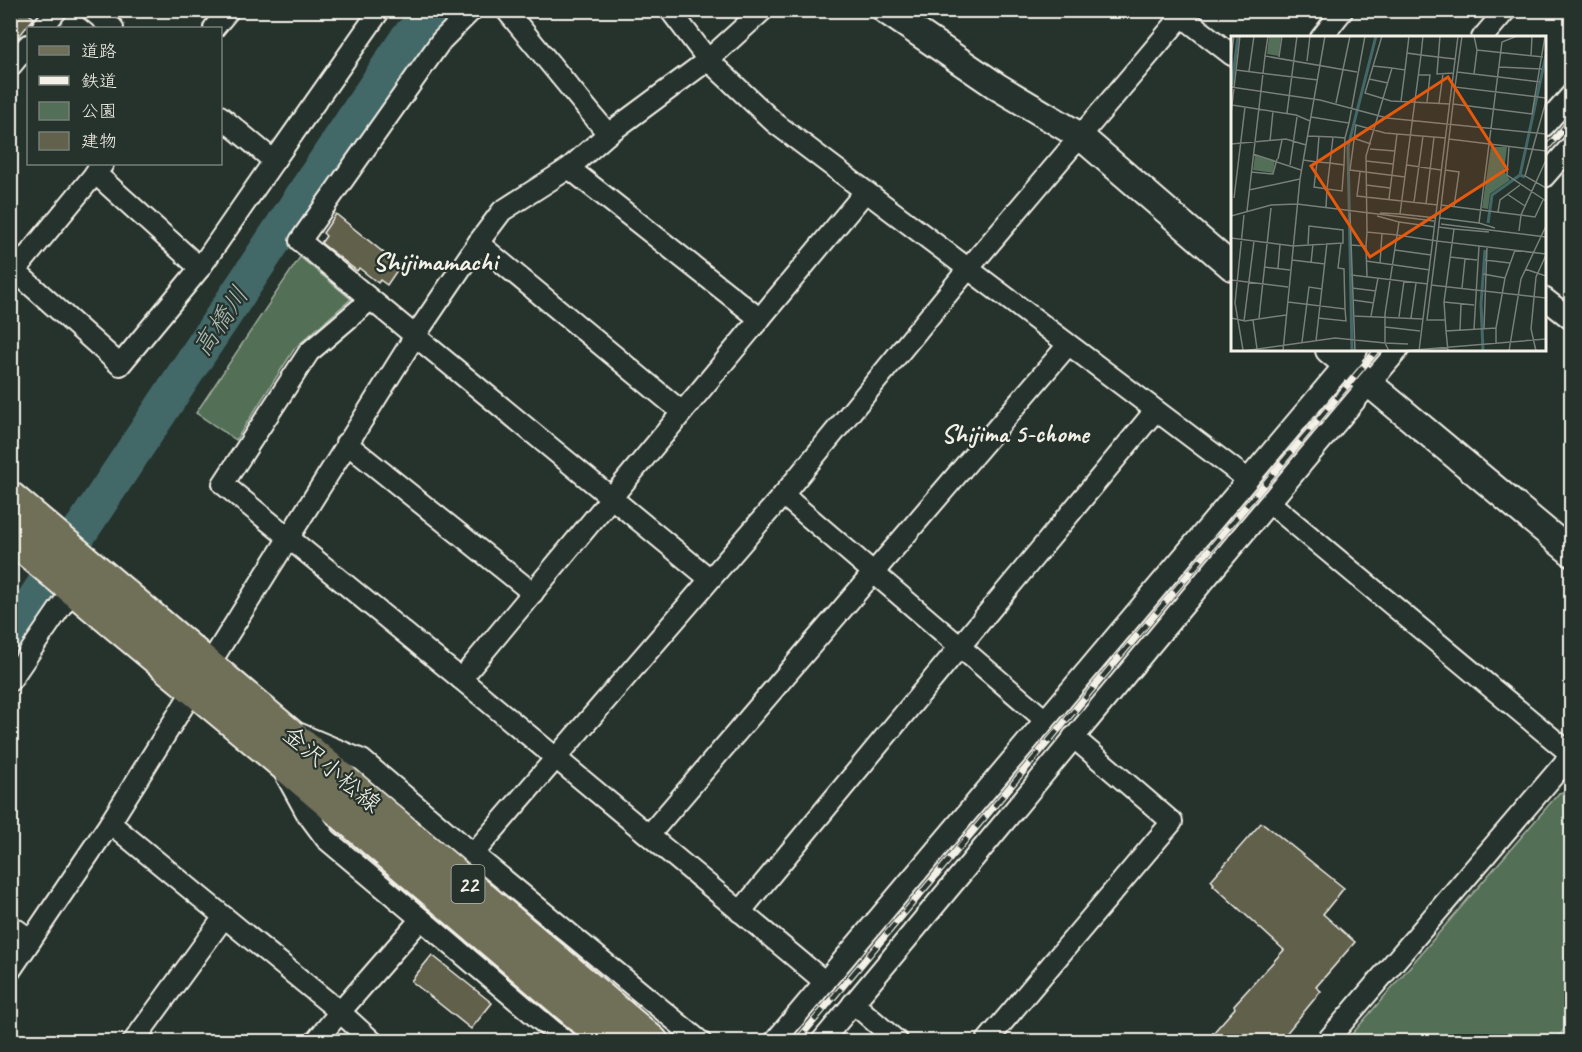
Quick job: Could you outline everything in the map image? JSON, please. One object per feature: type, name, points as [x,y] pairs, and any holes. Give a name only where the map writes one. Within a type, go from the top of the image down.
[{"type":"main road","name":"22","points":[[10,498],[49,549],[76,579]]},
{"type":"main road","name":"22","points":[[10,536],[49,549]]},
{"type":"main road","name":"金沢小松線","points":[[76,579],[201,676],[283,727],[652,1041]]},
{"type":"main road","name":"金沢小松線","points":[[201,676],[276,757],[611,1041]]},
{"type":"street","points":[[43,27],[57,10]]},
{"type":"street","points":[[91,10],[113,27]]},
{"type":"street","points":[[215,27],[228,10]]},
{"type":"street","points":[[200,268],[99,168],[12,271],[120,365],[200,268],[380,10]]},
{"type":"street","points":[[472,10],[441,41],[300,241],[710,579]]},
{"type":"street","points":[[506,10],[608,134]]},
{"type":"street","points":[[670,10],[708,60],[775,123],[1247,479]]},
{"type":"street","points":[[10,971],[110,824],[346,443],[415,336],[477,243],[502,211],[569,168],[608,134],[708,60],[764,10]]},
{"type":"street","points":[[885,10],[998,87],[1080,136],[1231,265]]},
{"type":"street","points":[[1323,36],[1343,10]]},
{"type":"street","points":[[1484,36],[1506,10]]},
{"type":"street","points":[[473,854],[783,495],[1181,12],[1231,53]]},
{"type":"street","points":[[10,67],[27,46]]},
{"type":"street","points":[[1546,125],[1572,94]]},
{"type":"street","points":[[222,118],[274,161]]},
{"type":"street","points":[[1546,176],[1572,144]]},
{"type":"street","points":[[569,168],[760,319]]},
{"type":"street","points":[[461,679],[865,192]]},
{"type":"street","points":[[477,243],[682,412]]},
{"type":"street","points":[[1546,299],[1572,320]]},
{"type":"street","points":[[370,300],[309,352],[223,484],[290,536],[825,982]]},
{"type":"street","points":[[649,835],[1068,345]]},
{"type":"street","points":[[821,1041],[1072,737],[1397,351]]},
{"type":"street","points":[[774,1041],[1247,479],[1343,354],[1369,384],[1572,553]]},
{"type":"street","points":[[740,912],[1155,411]]},
{"type":"street","points":[[346,443],[533,593]]},
{"type":"street","points":[[783,495],[1044,719]]},
{"type":"street","points":[[1270,503],[1571,755],[1326,1041]]},
{"type":"street","points":[[10,681],[76,579]]},
{"type":"street","points":[[283,727],[362,760],[700,1041]]},
{"type":"street","points":[[986,1041],[1172,822],[1072,737]]},
{"type":"street","points":[[276,757],[306,812],[326,839],[566,1041]]},
{"type":"street","points":[[110,824],[373,1041]]},
{"type":"street","points":[[134,1041],[224,917]]},
{"type":"street","points":[[315,1041],[421,919]]},
{"type":"street","points":[[10,925],[31,940]]},
{"type":"street","points":[[853,1003],[898,1041]]},
{"type":"green space","points":[[300,257],[351,299],[295,348],[236,440],[196,413]]},
{"type":"green space","points":[[1571,790],[1571,1021],[1555,1041],[1346,1041],[1559,793]]},
{"type":"building","points":[[10,10],[24,10],[34,18],[10,47]]},
{"type":"building","points":[[336,214],[400,266],[387,285],[380,280],[378,283],[359,268],[357,271],[321,243],[326,236],[323,233]]},
{"type":"building","points":[[1261,823],[1344,888],[1323,914],[1355,942],[1316,987],[1321,991],[1280,1041],[1206,1041],[1235,1008],[1234,1005],[1284,950],[1213,885],[1211,880]]},
{"type":"building","points":[[432,955],[492,1003],[471,1029],[411,981]]},
{"type":"waterway","name":"高橋川","points":[[10,637],[408,38],[436,10]]},
{"type":"railway","points":[[1546,149],[1572,119]]},
{"type":"railway","points":[[796,1042],[1376,351]]},
{"type":"district","name":"Shijimamachi","points":[[435,261]]},
{"type":"district","name":"Shijima 5-chome","points":[[1015,433]]}]
